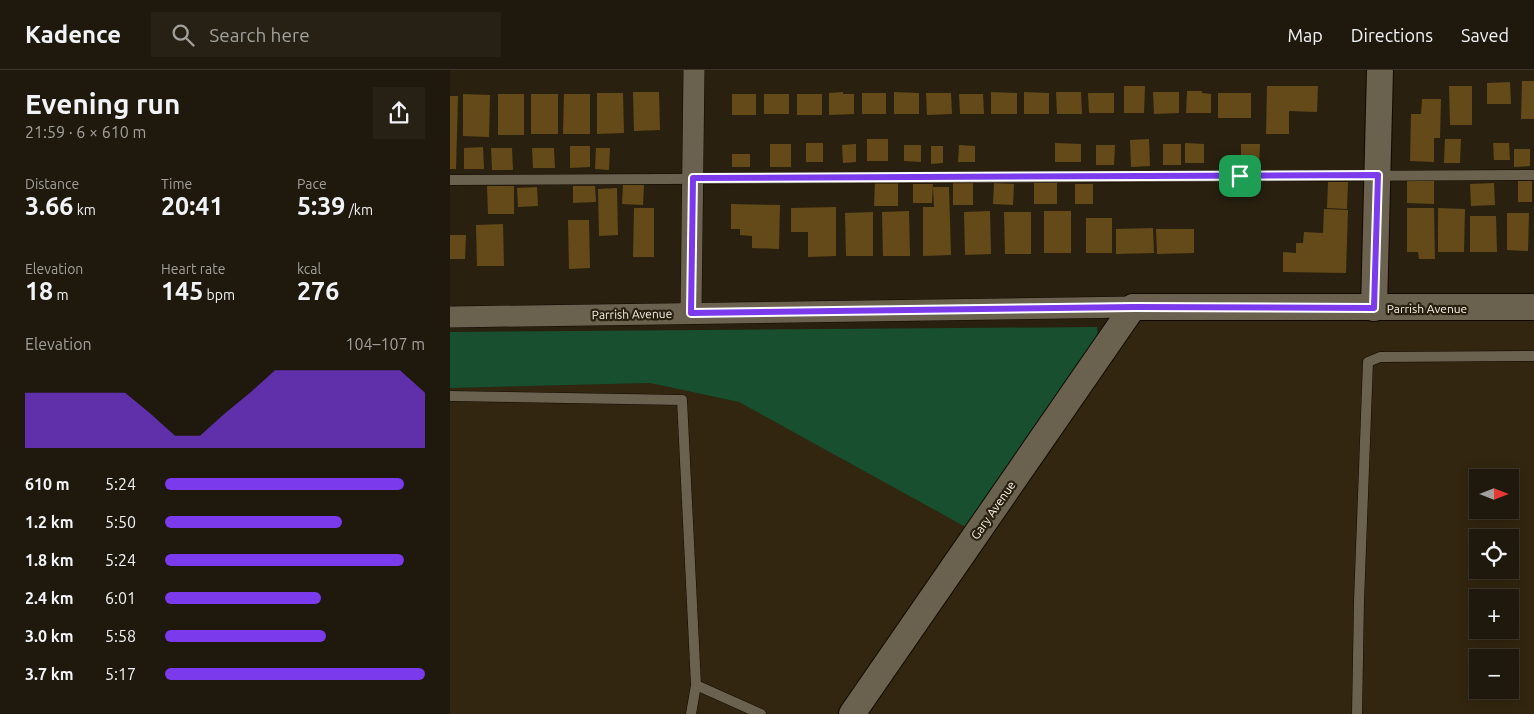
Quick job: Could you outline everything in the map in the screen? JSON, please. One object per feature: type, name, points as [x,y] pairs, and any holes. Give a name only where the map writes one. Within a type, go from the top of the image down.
[{"type":"street","points":[[691,313],[694,70]]},
{"type":"street","points":[[1374,308],[1380,70]]},
{"type":"street","name":"Parrish Avenue","points":[[450,317],[1134,307],[1534,307]]},
{"type":"street","name":"Gary Avenue","points":[[852,714],[1134,307]]},
{"type":"lane","points":[[450,180],[1534,175]]},
{"type":"lane","points":[[1357,714],[1359,601],[1368,362],[1380,357],[1534,356]]},
{"type":"lane","points":[[450,396],[682,400],[696,685],[691,714]]},
{"type":"lane","points":[[696,685],[761,714]]},
{"type":"shaded area","points":[[1534,306],[1534,714],[853,714],[1133,307]]},
{"type":"shaded area","points":[[650,383],[739,402],[971,530],[843,714],[450,714],[450,388]]},
{"type":"green space","points":[[1097,327],[1098,337],[971,530],[739,402],[650,383],[450,388],[450,332]]},
{"type":"building","points":[[1522,81],[1534,81],[1534,119],[1521,119]]},
{"type":"building","points":[[1510,82],[1511,104],[1487,104],[1487,83]]},
{"type":"building","points":[[1124,86],[1145,86],[1144,113],[1124,113]]},
{"type":"building","points":[[1267,86],[1318,86],[1317,112],[1289,111],[1289,134],[1266,134]]},
{"type":"building","points":[[1449,86],[1472,86],[1472,125],[1450,125]]},
{"type":"building","points":[[1187,91],[1202,91],[1202,93],[1211,94],[1211,113],[1186,113]]},
{"type":"building","points":[[633,92],[659,92],[660,130],[634,131]]},
{"type":"building","points":[[843,92],[843,94],[854,94],[854,114],[829,115],[829,93]]},
{"type":"building","points":[[894,92],[919,93],[919,114],[894,114]]},
{"type":"building","points":[[991,92],[1017,93],[1017,114],[991,114]]},
{"type":"building","points":[[1024,92],[1049,93],[1049,114],[1024,114]]},
{"type":"building","points":[[1056,92],[1081,92],[1082,114],[1057,114]]},
{"type":"building","points":[[1153,92],[1179,92],[1179,113],[1154,114]]},
{"type":"building","points":[[597,93],[623,93],[624,133],[597,134]]},
{"type":"building","points":[[862,93],[886,93],[886,114],[862,114]]},
{"type":"building","points":[[926,93],[951,93],[952,114],[927,115]]},
{"type":"building","points":[[1088,93],[1114,93],[1114,113],[1089,113]]},
{"type":"building","points":[[1218,93],[1251,93],[1251,118],[1218,118]]},
{"type":"building","points":[[463,94],[490,95],[489,137],[463,136]]},
{"type":"building","points":[[498,94],[524,94],[524,135],[498,135]]},
{"type":"building","points":[[531,94],[558,94],[558,134],[531,134]]},
{"type":"building","points":[[564,94],[590,94],[590,134],[563,134]]},
{"type":"building","points":[[732,94],[756,94],[756,115],[732,115]]},
{"type":"building","points":[[764,94],[789,94],[789,114],[764,114]]},
{"type":"building","points":[[797,94],[822,94],[822,115],[797,115]]},
{"type":"building","points":[[959,94],[983,94],[984,114],[960,114]]},
{"type":"building","points":[[450,96],[458,96],[456,169],[450,169]]},
{"type":"building","points":[[1422,99],[1441,99],[1440,138],[1434,138],[1434,162],[1410,161],[1411,114],[1421,114]]},
{"type":"building","points":[[867,139],[888,139],[888,161],[867,161]]},
{"type":"building","points":[[1149,139],[1150,166],[1131,167],[1130,140]]},
{"type":"building","points":[[1445,139],[1461,139],[1460,163],[1444,163]]},
{"type":"building","points":[[806,143],[823,143],[823,162],[806,162]]},
{"type":"building","points":[[1055,143],[1081,144],[1081,162],[1055,162]]},
{"type":"building","points":[[1185,143],[1204,144],[1204,163],[1185,163]]},
{"type":"building","points":[[1493,143],[1509,143],[1510,160],[1494,160]]},
{"type":"building","points":[[770,144],[791,144],[791,167],[770,167]]},
{"type":"building","points":[[856,144],[856,162],[843,163],[842,145]]},
{"type":"building","points":[[1163,144],[1181,144],[1181,165],[1163,165]]},
{"type":"building","points":[[1241,144],[1260,144],[1259,165],[1241,165]]},
{"type":"building","points":[[904,145],[921,145],[921,162],[904,161]]},
{"type":"building","points":[[959,145],[975,146],[975,162],[958,162]]},
{"type":"building","points":[[1096,145],[1115,145],[1114,165],[1096,165]]},
{"type":"building","points":[[570,146],[590,146],[590,167],[570,168]]},
{"type":"building","points":[[931,146],[943,146],[943,163],[931,164]]},
{"type":"building","points":[[483,147],[484,169],[464,169],[464,148]]},
{"type":"building","points":[[491,148],[512,148],[513,170],[492,170]]},
{"type":"building","points":[[532,148],[554,148],[555,168],[533,168]]},
{"type":"building","points":[[596,148],[610,148],[609,170],[595,169]]},
{"type":"building","points":[[1514,149],[1530,149],[1530,166],[1514,167]]},
{"type":"building","points":[[732,154],[750,154],[750,167],[732,167]]},
{"type":"building","points":[[875,181],[898,182],[898,206],[874,206]]},
{"type":"building","points":[[1034,181],[1057,182],[1057,204],[1034,204]]},
{"type":"building","points":[[1407,181],[1434,181],[1434,204],[1407,203]]},
{"type":"building","points":[[1518,181],[1532,181],[1532,202],[1518,202]]},
{"type":"building","points":[[1328,182],[1348,182],[1347,209],[1327,208]]},
{"type":"building","points":[[953,183],[973,183],[973,205],[953,205]]},
{"type":"building","points":[[994,183],[1014,184],[1013,205],[993,204]]},
{"type":"building","points":[[1494,183],[1495,205],[1471,206],[1470,184]]},
{"type":"building","points":[[913,184],[933,184],[932,203],[913,203]]},
{"type":"building","points":[[1075,184],[1093,184],[1093,204],[1075,204]]},
{"type":"building","points":[[623,185],[644,185],[643,205],[622,204]]},
{"type":"building","points":[[487,186],[514,186],[514,214],[488,214]]},
{"type":"building","points":[[573,186],[595,186],[596,202],[573,203]]},
{"type":"building","points":[[537,187],[538,206],[518,207],[517,188]]},
{"type":"building","points":[[933,187],[949,187],[951,255],[923,256],[923,207],[934,207]]},
{"type":"building","points":[[617,188],[618,235],[599,236],[598,189]]},
{"type":"building","points":[[731,204],[780,205],[779,249],[752,248],[752,236],[740,235],[740,229],[731,229]]},
{"type":"building","points":[[836,207],[836,256],[808,257],[808,232],[791,232],[791,208]]},
{"type":"building","points":[[634,208],[654,208],[654,257],[633,257]]},
{"type":"building","points":[[1407,208],[1434,208],[1435,259],[1419,259],[1418,252],[1407,252]]},
{"type":"building","points":[[1438,208],[1465,209],[1464,252],[1438,252]]},
{"type":"building","points":[[1324,209],[1348,210],[1346,273],[1283,272],[1283,252],[1296,253],[1296,243],[1303,243],[1304,232],[1323,233]]},
{"type":"building","points":[[909,211],[910,256],[883,256],[882,212]]},
{"type":"building","points":[[990,211],[991,254],[965,255],[964,212]]},
{"type":"building","points":[[1044,211],[1071,211],[1071,253],[1044,253]]},
{"type":"building","points":[[873,212],[873,256],[846,256],[845,213]]},
{"type":"building","points":[[1004,212],[1031,212],[1031,254],[1005,254]]},
{"type":"building","points":[[1507,213],[1529,213],[1528,251],[1507,250]]},
{"type":"building","points":[[1470,216],[1496,216],[1497,252],[1470,252]]},
{"type":"building","points":[[1086,218],[1112,218],[1112,253],[1086,253]]},
{"type":"building","points":[[568,220],[589,220],[590,268],[569,269]]},
{"type":"building","points":[[503,224],[504,266],[477,266],[476,225]]},
{"type":"building","points":[[1153,228],[1154,253],[1116,254],[1116,229]]},
{"type":"building","points":[[1156,229],[1194,229],[1194,253],[1157,254]]},
{"type":"building","points":[[450,235],[466,235],[465,259],[450,259]]},
{"type":"route","points":[[1378,175],[1374,308],[1134,307],[691,313],[693,178],[1240,176],[1378,175]]}]
